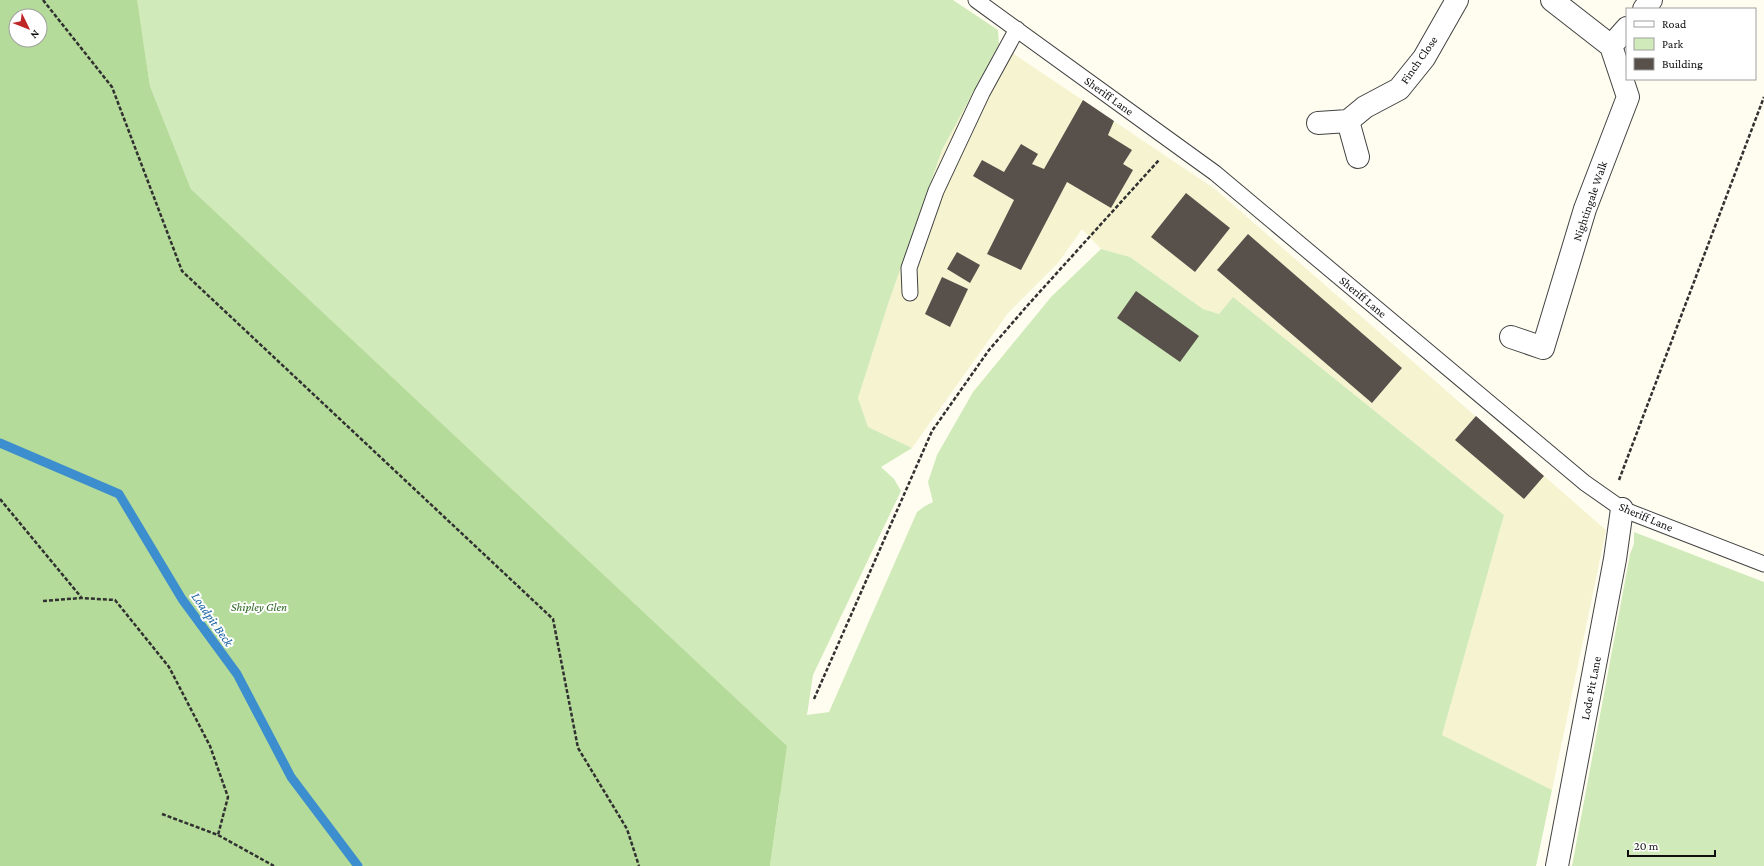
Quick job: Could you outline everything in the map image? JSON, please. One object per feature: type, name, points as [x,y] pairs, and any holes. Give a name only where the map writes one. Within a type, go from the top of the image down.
[{"type":"street","name":"Finch Close","points":[[1348,121],[1365,107],[1399,89],[1424,58],[1457,0]]},
{"type":"street","points":[[1552,0],[1612,46],[1626,29]]},
{"type":"street","points":[[1645,8],[1651,0]]},
{"type":"street","name":"Nightingale Walk","points":[[1511,337],[1543,348],[1585,209],[1628,97],[1612,46]]},
{"type":"street","points":[[1318,123],[1348,121],[1358,157]]},
{"type":"street","name":"Lode Pit Lane","points":[[1557,866],[1615,559],[1617,505]]},
{"type":"lane","name":"Sheriff Lane","points":[[976,0],[1215,173],[1585,483],[1617,505],[1764,564]]},
{"type":"lane","points":[[910,293],[910,268],[936,191],[982,93],[1017,29]]},
{"type":"path","points":[[43,0],[112,87],[182,271],[553,618],[578,748],[627,829],[639,866]]},
{"type":"path","points":[[1617,505],[1764,97]]},
{"type":"path","points":[[814,699],[932,431],[989,350],[1174,144]]},
{"type":"path","points":[[0,499],[81,598]]},
{"type":"path","points":[[43,601],[81,598],[115,600],[169,667],[210,746],[228,797],[218,835]]},
{"type":"path","points":[[162,814],[218,835],[274,866]]},
{"type":"shaded area","points":[[999,44],[1215,189],[1606,530],[1552,790],[1442,735],[1504,515],[1233,297],[1219,314],[1203,309],[1130,257],[1101,249],[1082,229],[1058,263],[1008,313],[912,448],[868,427],[858,398],[888,304],[942,150]]},
{"type":"green space","points":[[0,0],[953,0],[998,30],[999,44],[942,150],[888,304],[858,398],[868,427],[912,448],[881,467],[894,479],[901,491],[813,675],[807,715],[829,712],[917,512],[933,502],[928,482],[937,455],[973,392],[1051,297],[1101,249],[1130,257],[1203,309],[1219,314],[1233,297],[1504,515],[1442,735],[1552,790],[1536,866],[770,866],[780,796],[0,866]],"holes":[[[142,34],[150,86],[191,189],[787,746],[123,137]]]},
{"type":"green space","name":"Shipley Glen","points":[[0,0],[137,0],[150,86],[191,189],[787,746],[770,866],[0,866]]},
{"type":"green space","points":[[1634,532],[1764,582],[1764,866],[1572,866],[1630,554],[1634,544]]},
{"type":"building","points":[[1083,100],[1114,121],[1108,135],[1132,150],[1123,164],[1133,170],[1111,208],[1067,182],[1021,270],[987,254],[1014,200],[973,176],[982,160],[1004,172],[1021,144],[1038,154],[1032,164],[1044,169]]},
{"type":"building","points":[[1186,193],[1230,228],[1195,272],[1151,237]]},
{"type":"building","points":[[1248,234],[1402,368],[1372,403],[1217,270]]},
{"type":"building","points":[[957,252],[980,265],[970,283],[947,269]]},
{"type":"building","points":[[942,277],[968,289],[950,327],[925,314]]},
{"type":"building","points":[[1136,291],[1199,336],[1180,362],[1117,318]]},
{"type":"building","points":[[1476,416],[1544,476],[1524,499],[1455,440]]},
{"type":"waterway","name":"Loadpit Beck","points":[[0,443],[119,494],[182,599],[237,674],[291,777],[358,866]]}]
